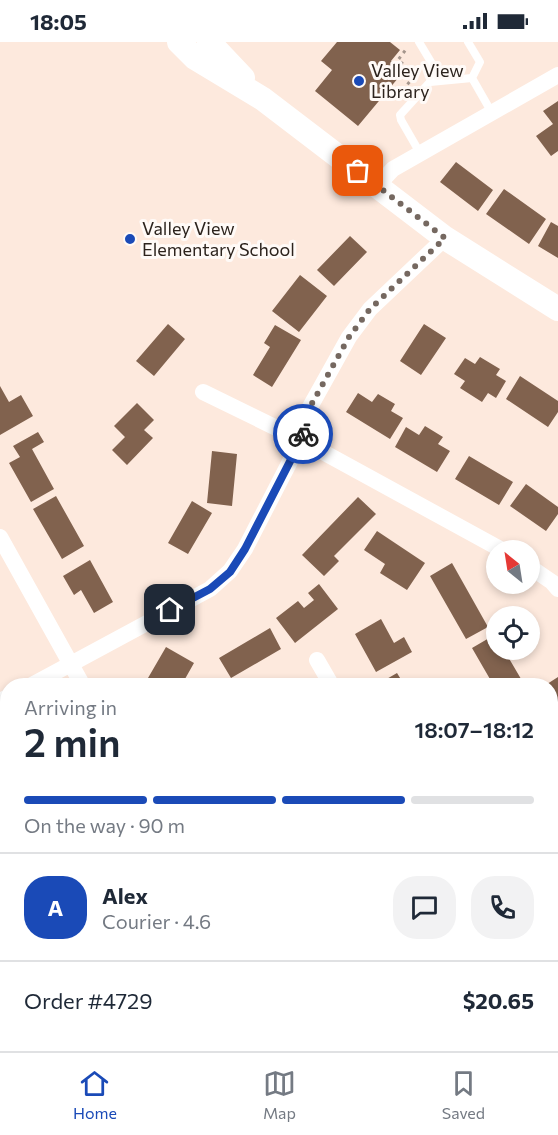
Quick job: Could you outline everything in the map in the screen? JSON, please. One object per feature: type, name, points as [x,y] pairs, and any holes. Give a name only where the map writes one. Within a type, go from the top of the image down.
[{"type":"main road","points":[[179,42],[195,58],[263,99],[445,238],[558,309]]},
{"type":"main road","points":[[209,42],[263,99]]},
{"type":"street","points":[[377,186],[393,169],[558,75]]},
{"type":"street","points":[[45,678],[210,589],[230,572],[245,549],[301,440],[310,407],[349,337],[370,309],[445,238]]},
{"type":"street","points":[[203,392],[301,440],[486,541]]},
{"type":"street","points":[[0,537],[79,678]]},
{"type":"street","points":[[540,574],[558,589]]},
{"type":"street","points":[[317,660],[327,678]]},
{"type":"lane","points":[[419,42],[434,67],[430,82],[400,115],[420,153]]},
{"type":"lane","points":[[468,42],[480,62],[472,78]]},
{"type":"lane","points":[[430,82],[472,78]]},
{"type":"lane","points":[[472,78],[492,113]]},
{"type":"path","points":[[395,99],[416,74],[396,59],[408,47]]},
{"type":"building","name":"Valley View Library","points":[[337,42],[390,42],[400,50],[391,61],[404,71],[358,126],[315,91],[332,70],[321,61]]},
{"type":"building","points":[[558,101],[558,151],[551,156],[536,136],[553,124],[543,111]]},
{"type":"building","points":[[456,162],[493,190],[478,211],[440,182]]},
{"type":"building","points":[[504,189],[546,219],[529,244],[486,214]]},
{"type":"building","points":[[551,222],[558,226],[558,258],[538,246]]},
{"type":"building","points":[[350,236],[367,252],[334,286],[317,270]]},
{"type":"building","points":[[300,275],[327,296],[299,332],[272,311]]},
{"type":"building","points":[[168,324],[185,339],[154,376],[136,361]]},
{"type":"building","points":[[424,324],[446,338],[421,375],[400,361]]},
{"type":"building","points":[[275,325],[301,340],[272,387],[253,375],[270,347],[264,343]]},
{"type":"building","points":[[480,357],[500,369],[496,375],[506,381],[496,398],[488,393],[482,402],[460,388],[465,381],[454,374],[465,358],[475,364]]},
{"type":"building","points":[[520,376],[558,401],[558,412],[548,427],[506,399]]},
{"type":"building","points":[[0,386],[9,402],[21,395],[33,416],[0,435]]},
{"type":"building","points":[[358,393],[372,402],[378,394],[395,404],[391,411],[403,418],[390,439],[346,412]]},
{"type":"building","points":[[137,403],[154,420],[144,430],[153,438],[127,465],[112,450],[125,437],[114,426]]},
{"type":"building","points":[[425,426],[443,437],[438,444],[450,451],[437,472],[395,447],[406,427],[419,435]]},
{"type":"building","points":[[38,432],[44,442],[32,449],[54,489],[31,502],[9,463],[20,457],[13,446]]},
{"type":"building","points":[[212,451],[237,454],[232,506],[207,503]]},
{"type":"building","points":[[469,456],[513,482],[499,505],[455,479]]},
{"type":"building","points":[[526,484],[558,507],[558,514],[546,531],[510,506]]},
{"type":"building","points":[[56,496],[84,546],[62,559],[33,509]]},
{"type":"building","points":[[358,497],[376,514],[334,556],[339,561],[324,576],[302,555]]},
{"type":"building","points":[[192,501],[212,513],[188,554],[168,543]]},
{"type":"building","points":[[377,531],[425,563],[407,590],[380,573],[385,564],[364,550]]},
{"type":"building","points":[[90,560],[113,602],[94,613],[81,590],[74,595],[63,576]]},
{"type":"building","points":[[452,563],[486,623],[486,628],[466,639],[430,576]]},
{"type":"building","points":[[319,584],[338,609],[295,643],[276,618],[298,601],[304,608],[314,600],[308,593]]},
{"type":"building","points":[[381,619],[394,643],[404,637],[412,652],[376,672],[355,634]]},
{"type":"building","points":[[270,628],[281,649],[231,678],[219,658]]},
{"type":"building","points":[[486,640],[486,660],[510,660],[520,678],[489,678],[472,648]]},
{"type":"building","points":[[166,647],[194,663],[186,678],[148,678]]},
{"type":"building","points":[[397,673],[400,678],[388,678]]},
{"type":"way so far","points":[[303,434],[310,407],[349,337],[370,309],[445,238],[358,171]]},
{"type":"place","name":"Valley View Library","points":[[359,81]]},
{"type":"place","name":"Valley View Elementary School","points":[[130,239]]},
{"type":"route","points":[[170,610],[210,589],[230,572],[245,549],[303,434]]}]
